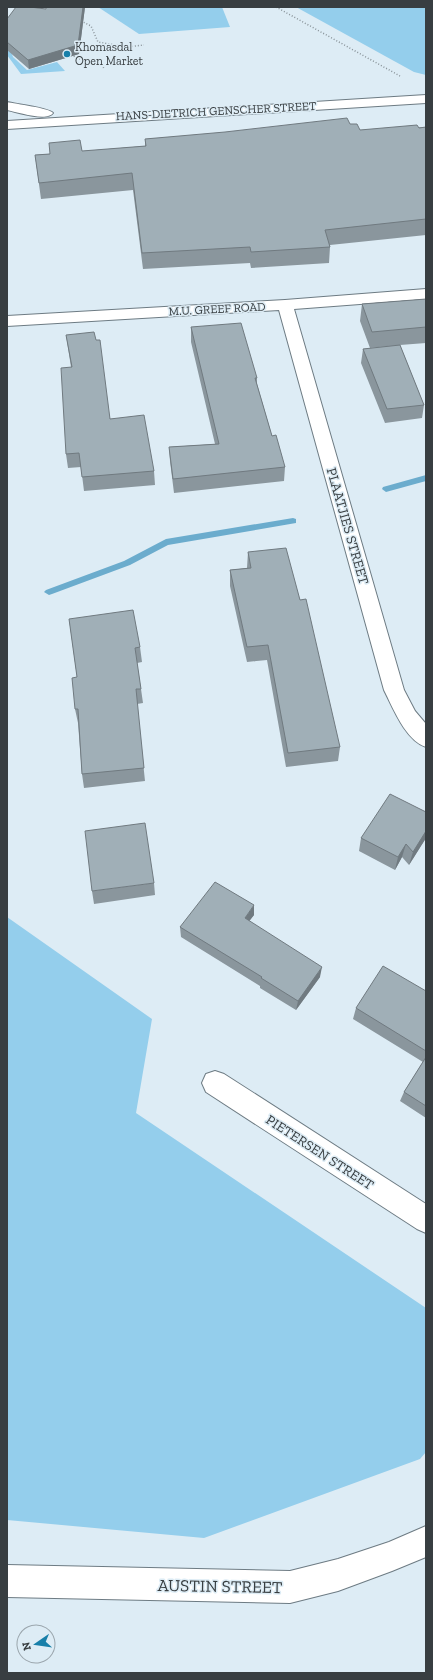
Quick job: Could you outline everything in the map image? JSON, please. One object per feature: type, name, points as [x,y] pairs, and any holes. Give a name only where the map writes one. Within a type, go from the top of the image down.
[{"type":"street","name":"HANS-DIETRICH GENSCHER STREET","points":[[7,125],[116,117],[426,99]]},
{"type":"street","points":[[7,106],[33,112],[116,117]]},
{"type":"street","name":"M.U. GREEF ROAD","points":[[7,322],[285,305],[426,294]]},
{"type":"street","name":"PLAATJIES STREET","points":[[285,305],[394,690],[407,716],[426,739]]},
{"type":"street","name":"PIETERSEN STREET","points":[[215,1084],[426,1220]]},
{"type":"street","name":"AUSTIN STREET","points":[[7,1581],[290,1587],[338,1575],[392,1556],[426,1541]]},
{"type":"path","points":[[276,7],[405,78]]},
{"type":"path","points":[[80,21],[84,21],[94,28],[98,42],[127,47],[144,46]]},
{"type":"path","points":[[66,52],[87,62],[102,64],[104,69]]},
{"type":"shaded area","points":[[98,7],[222,7],[230,27],[139,34]]},
{"type":"shaded area","points":[[296,7],[426,7],[426,75],[414,72]]},
{"type":"shaded area","points":[[7,40],[13,57],[27,70],[57,62],[65,71],[21,74],[7,55]]},
{"type":"shaded area","points":[[7,917],[152,1019],[136,1113],[426,1308],[426,1452],[420,1459],[204,1538],[7,1520]]},
{"type":"building","points":[[16,7],[46,9],[46,7],[83,7],[78,45],[28,60],[7,42],[7,19]]},
{"type":"building","points":[[347,118],[350,124],[357,124],[360,130],[417,125],[419,128],[426,127],[426,219],[325,230],[330,247],[251,252],[250,247],[142,253],[132,173],[39,183],[35,155],[50,154],[49,143],[80,140],[82,151],[146,146],[145,139],[225,132]]},
{"type":"building","points":[[426,299],[426,327],[372,332],[362,304]]},
{"type":"building","points":[[241,323],[272,436],[276,435],[285,467],[173,479],[169,447],[219,444],[191,327]]},
{"type":"building","points":[[94,332],[96,340],[100,340],[110,419],[144,415],[154,471],[82,477],[79,453],[66,454],[61,368],[72,367],[66,335]]},
{"type":"building","points":[[400,345],[424,405],[387,409],[363,349]]},
{"type":"building","points":[[286,548],[300,600],[306,599],[340,747],[288,753],[268,645],[247,647],[230,570],[251,568],[248,552]]},
{"type":"building","points":[[133,610],[140,647],[135,648],[141,689],[136,689],[144,768],[82,774],[78,709],[75,709],[72,678],[77,677],[69,619]]},
{"type":"building","points":[[390,794],[426,812],[426,831],[413,852],[406,844],[398,857],[361,838]]},
{"type":"building","points":[[145,823],[154,883],[92,891],[85,831]]},
{"type":"building","points":[[215,882],[254,905],[245,918],[322,967],[298,1001],[261,978],[262,977],[180,927]]},
{"type":"building","points":[[383,966],[426,991],[426,1051],[356,1008]]},
{"type":"building","points":[[426,1057],[426,1106],[404,1092]]},
{"type":"waterway","points":[[386,489],[426,478]]},
{"type":"waterway","points":[[49,592],[127,563],[166,542],[293,521]]},
{"type":"place","name":"Khomasdal Open Market","points":[[67,54]]}]
